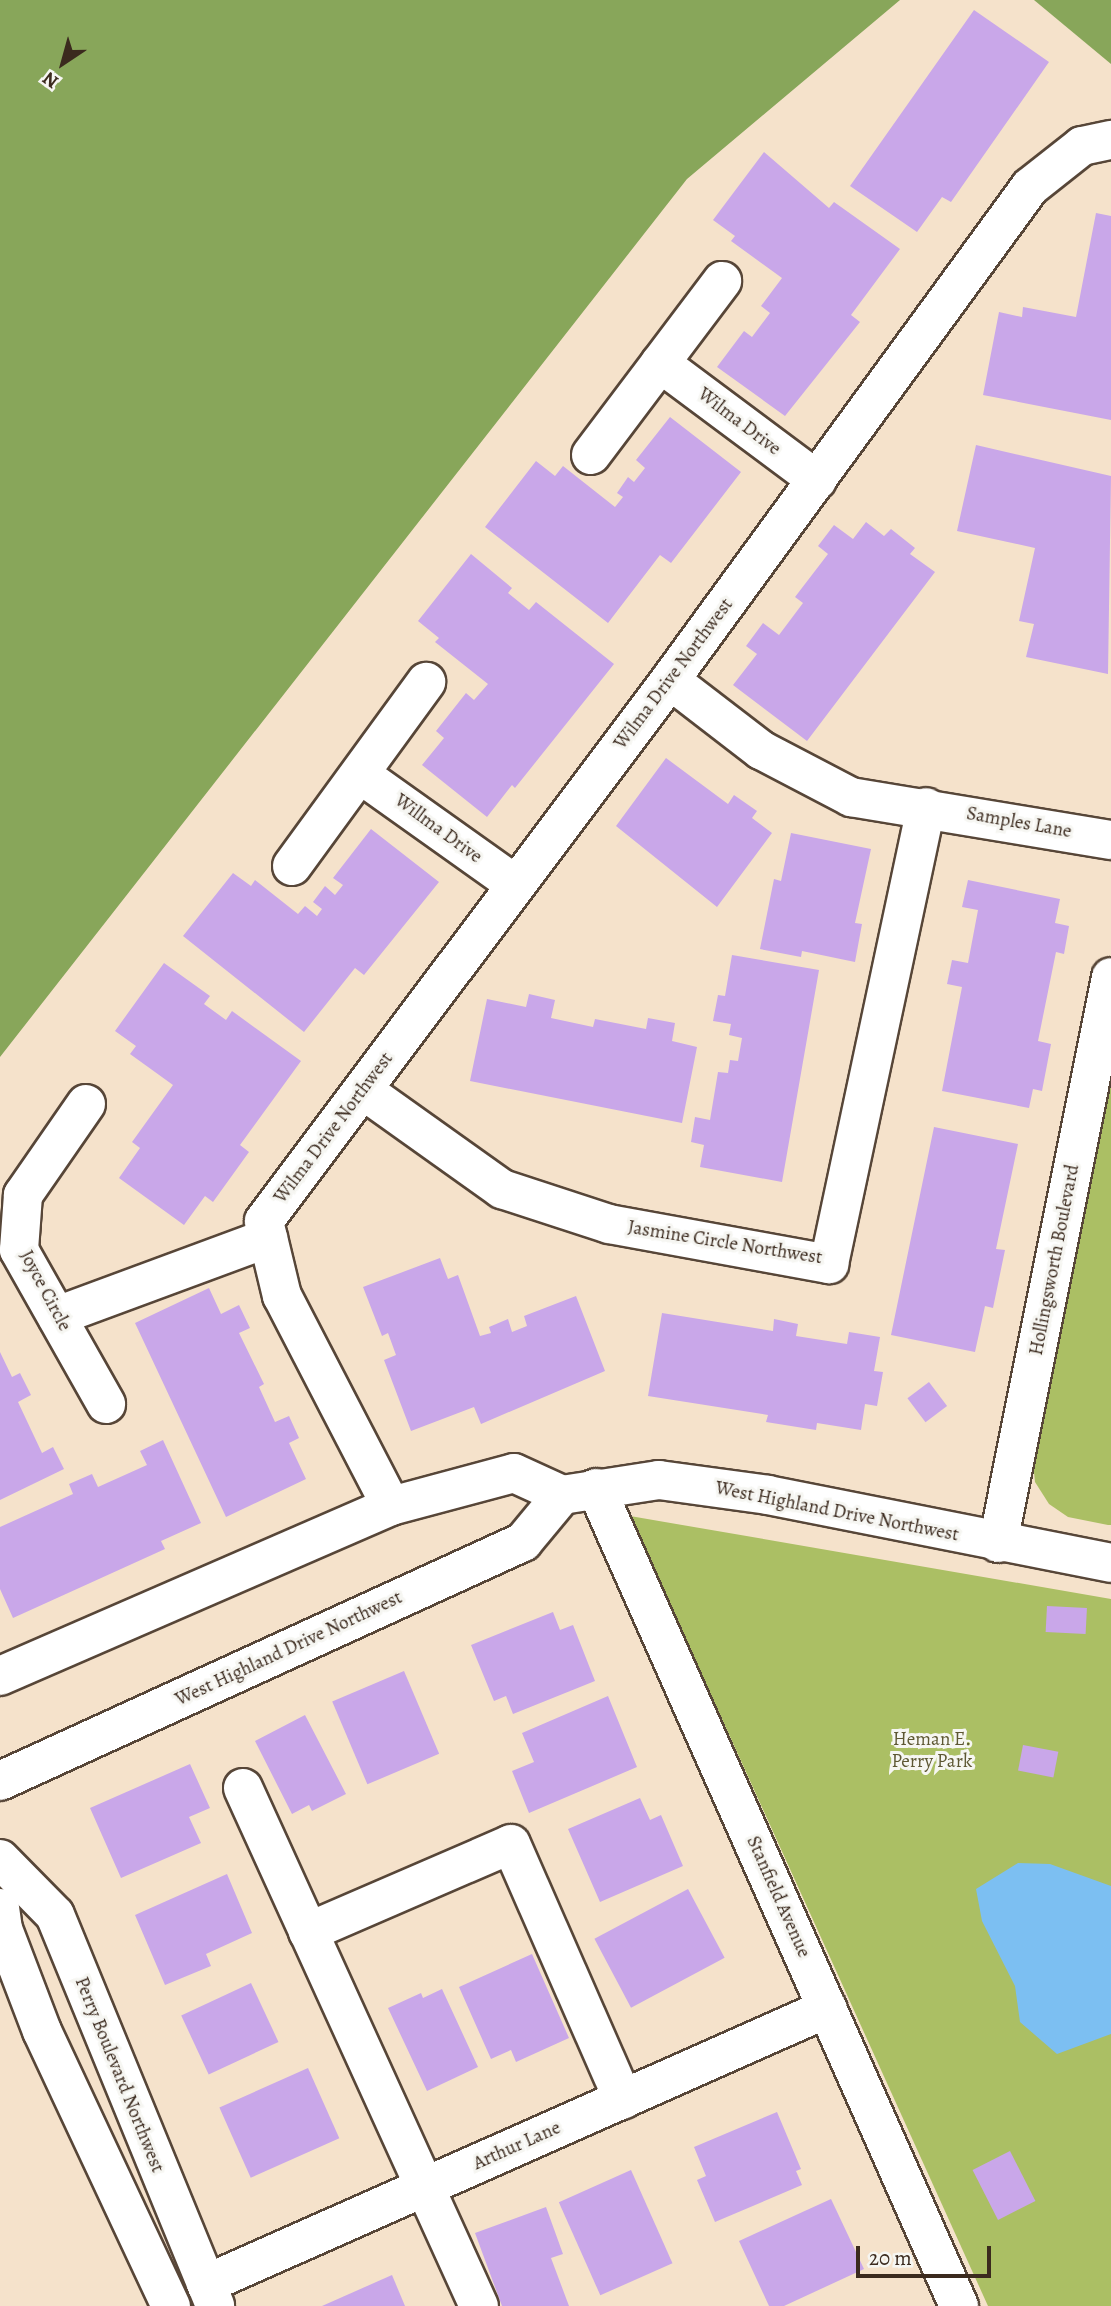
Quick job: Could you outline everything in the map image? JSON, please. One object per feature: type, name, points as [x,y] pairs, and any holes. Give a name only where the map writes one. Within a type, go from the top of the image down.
[{"type":"street","name":"Wilma Drive Northwest","points":[[391,1506],[282,1296],[264,1221],[670,680],[1030,187],[1082,146],[1111,139]]},
{"type":"street","points":[[591,455],[722,281]]},
{"type":"street","name":"Wilma Drive","points":[[660,363],[817,480]]},
{"type":"street","name":"Samples Lane","points":[[670,680],[761,750],[851,797],[926,807],[1111,840]]},
{"type":"street","points":[[292,866],[426,682]]},
{"type":"street","name":"Willma Drive","points":[[360,774],[516,885]]},
{"type":"street","name":"Jasmine Circle Northwest","points":[[363,1090],[502,1189],[608,1224],[829,1264],[926,807]]},
{"type":"street","name":"Hollingsworth Boulevard","points":[[998,1543],[1111,977]]},
{"type":"street","name":"Joyce Circle","points":[[86,1104],[23,1195],[19,1250],[106,1404]]},
{"type":"street","points":[[57,1316],[268,1238]]},
{"type":"street","points":[[0,1676],[391,1506],[514,1473],[579,1492]]},
{"type":"street","name":"West Highland Drive Northwest","points":[[0,1781],[523,1542],[579,1492],[659,1480],[768,1495],[998,1543],[1111,1563]]},
{"type":"street","name":"Stanfield Avenue","points":[[579,1492],[828,2008],[959,2306]]},
{"type":"street","points":[[243,1788],[479,2306]]},
{"type":"street","points":[[308,1932],[511,1844],[623,2099]]},
{"type":"street","name":"Perry Boulevard Northwest","points":[[0,1859],[55,1915],[211,2295]]},
{"type":"street","points":[[0,1908],[3,1929],[42,2031],[171,2306]]},
{"type":"street","name":"Arthur Lane","points":[[211,2295],[424,2187],[828,2008]]},
{"type":"green space","points":[[0,0],[900,0],[687,179],[0,1057]]},
{"type":"green space","points":[[1034,0],[1111,0],[1111,64]]},
{"type":"green space","points":[[1111,1036],[1111,1525],[1108,1525],[1068,1517],[1049,1504],[1035,1482],[1033,1462]]},
{"type":"green space","name":"Heman E. Perry Park","points":[[630,1516],[1111,1599],[1111,2306],[988,2306]]},
{"type":"water","points":[[1018,1863],[1050,1864],[1111,1886],[1111,2034],[1057,2054],[1020,2022],[1015,1986],[982,1921],[976,1889]]},
{"type":"building","points":[[974,10],[1049,62],[951,202],[942,197],[917,232],[850,186]]},
{"type":"building","points":[[764,152],[829,208],[834,202],[900,249],[851,315],[860,322],[785,416],[717,367],[744,331],[752,337],[770,313],[761,306],[782,278],[731,241],[735,236],[713,220]]},
{"type":"building","points":[[1096,213],[1111,216],[1111,420],[983,395],[999,312],[1022,317],[1023,307],[1076,317]]},
{"type":"building","points":[[670,417],[741,472],[671,563],[660,555],[608,623],[485,527],[536,461],[555,476],[563,466],[615,507],[623,497],[617,493],[628,477],[634,482],[645,468],[636,460]]},
{"type":"building","points":[[976,445],[1111,476],[1108,674],[1026,657],[1034,624],[1019,621],[1035,548],[957,531]]},
{"type":"building","points":[[866,522],[884,536],[891,529],[915,548],[910,554],[935,572],[807,741],[733,685],[757,654],[746,646],[763,623],[779,635],[803,603],[795,597],[828,554],[818,546],[834,525],[853,539]]},
{"type":"building","points":[[471,554],[512,588],[508,593],[529,610],[536,602],[614,664],[515,788],[512,785],[487,817],[422,765],[444,738],[436,731],[466,693],[474,700],[488,684],[435,642],[439,638],[418,621]]},
{"type":"building","points":[[666,758],[728,804],[734,795],[757,811],[752,818],[772,833],[717,907],[616,826]]},
{"type":"building","points":[[371,829],[439,882],[364,975],[355,968],[304,1032],[183,936],[233,873],[251,886],[255,880],[298,914],[305,906],[317,916],[322,909],[313,902],[325,886],[335,895],[343,885],[333,878]]},
{"type":"building","points":[[791,833],[871,849],[855,923],[862,924],[855,962],[802,951],[801,957],[760,949],[774,879],[781,881]]},
{"type":"building","points":[[968,880],[1060,899],[1055,923],[1069,926],[1064,954],[1056,952],[1038,1041],[1051,1044],[1042,1091],[1033,1089],[1029,1108],[942,1091],[962,987],[947,984],[952,960],[968,963],[978,910],[962,907]]},
{"type":"building","points":[[732,955],[819,970],[782,1182],[700,1167],[704,1145],[691,1142],[695,1117],[710,1120],[718,1072],[728,1073],[730,1060],[738,1061],[742,1038],[729,1035],[731,1024],[713,1021],[718,995],[725,996]]},
{"type":"building","points":[[164,963],[210,996],[204,1004],[226,1020],[232,1011],[301,1061],[240,1145],[249,1152],[213,1202],[205,1196],[184,1225],[119,1178],[140,1148],[132,1142],[173,1085],[130,1054],[136,1046],[115,1031]]},
{"type":"building","points":[[529,994],[555,1000],[551,1018],[593,1027],[595,1019],[646,1029],[648,1018],[675,1023],[672,1041],[697,1047],[682,1123],[470,1081],[487,999],[526,1007]]},
{"type":"building","points":[[934,1127],[1018,1144],[996,1249],[1005,1250],[993,1308],[985,1306],[975,1352],[891,1335]]},
{"type":"building","points":[[440,1258],[448,1279],[458,1275],[480,1336],[491,1333],[489,1327],[508,1319],[512,1332],[527,1326],[524,1316],[576,1296],[605,1371],[481,1424],[474,1407],[411,1431],[384,1360],[396,1355],[388,1333],[382,1336],[363,1287]]},
{"type":"building","points":[[209,1288],[221,1314],[239,1305],[250,1328],[239,1333],[264,1384],[259,1387],[275,1422],[289,1416],[299,1438],[289,1443],[306,1479],[226,1517],[135,1323]]},
{"type":"building","points":[[662,1313],[773,1331],[774,1319],[798,1324],[796,1336],[847,1344],[849,1332],[880,1337],[874,1371],[883,1372],[877,1406],[865,1404],[861,1430],[817,1423],[816,1430],[766,1422],[768,1415],[648,1396]]},
{"type":"building","points":[[0,1352],[12,1377],[20,1373],[31,1395],[18,1402],[42,1453],[53,1447],[64,1469],[0,1500]]},
{"type":"building","points":[[929,1382],[947,1406],[925,1422],[907,1398]]},
{"type":"building","points":[[163,1440],[201,1523],[161,1541],[165,1549],[13,1618],[0,1589],[0,1527],[73,1494],[69,1484],[92,1474],[98,1487],[147,1465],[140,1451]]},
{"type":"building","points":[[1047,1606],[1087,1608],[1086,1634],[1046,1632]]},
{"type":"building","points":[[553,1612],[560,1630],[573,1625],[595,1681],[513,1714],[506,1696],[494,1701],[471,1645]]},
{"type":"building","points":[[404,1671],[439,1754],[367,1784],[332,1701]]},
{"type":"building","points":[[608,1696],[637,1767],[529,1813],[512,1771],[534,1762],[522,1733]]},
{"type":"building","points":[[305,1715],[346,1794],[312,1811],[309,1805],[292,1814],[255,1741]]},
{"type":"building","points":[[1023,1745],[1058,1752],[1053,1777],[1018,1771]]},
{"type":"building","points":[[190,1764],[210,1808],[189,1817],[201,1843],[121,1878],[90,1808]]},
{"type":"building","points":[[640,1798],[650,1820],[661,1815],[683,1866],[600,1902],[568,1829]]},
{"type":"building","points":[[227,1874],[252,1933],[206,1954],[211,1966],[165,1985],[135,1915]]},
{"type":"building","points":[[688,1889],[725,1958],[631,2008],[594,1939]]},
{"type":"building","points":[[532,1954],[569,2038],[516,2062],[511,2050],[491,2059],[459,1987]]},
{"type":"building","points":[[251,1983],[278,2042],[209,2074],[181,2016]]},
{"type":"building","points":[[442,1989],[478,2067],[427,2091],[388,2008],[421,1993],[423,1998]]},
{"type":"building","points":[[308,2068],[339,2138],[251,2178],[219,2107]]},
{"type":"building","points":[[777,2112],[801,2169],[796,2171],[802,2185],[715,2222],[697,2180],[706,2176],[694,2147]]},
{"type":"building","points":[[1010,2151],[1035,2201],[998,2220],[973,2170]]},
{"type":"building","points":[[631,2170],[672,2263],[600,2295],[559,2202]]},
{"type":"building","points":[[831,2199],[864,2269],[784,2306],[769,2306],[739,2241]]},
{"type":"building","points":[[546,2207],[563,2254],[551,2258],[569,2306],[502,2306],[475,2233]]},
{"type":"building","points":[[392,2275],[405,2306],[322,2306]]}]
